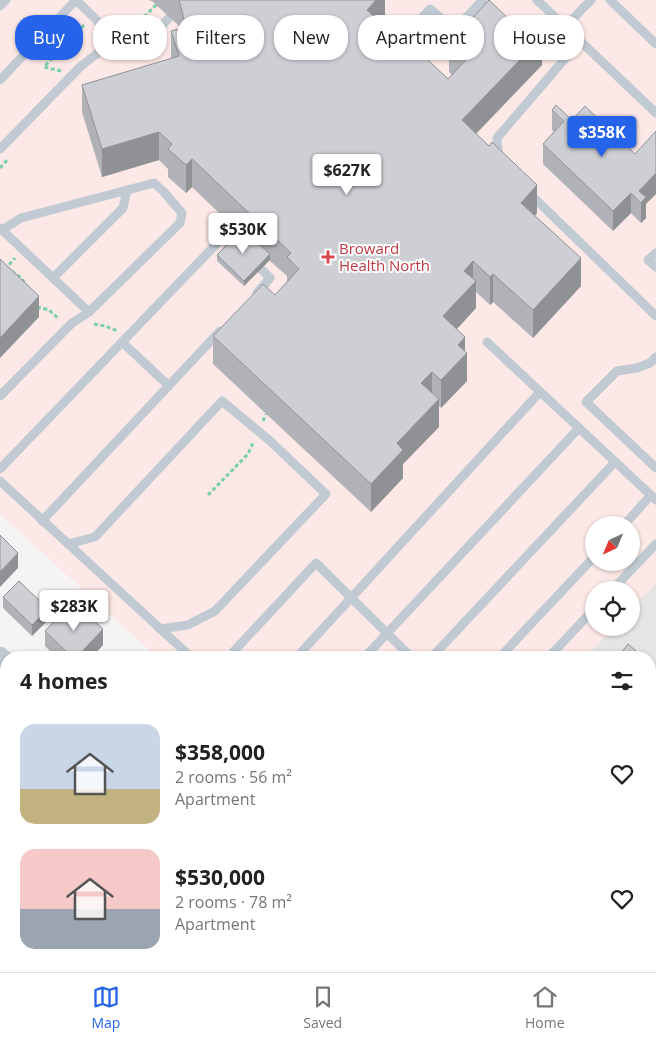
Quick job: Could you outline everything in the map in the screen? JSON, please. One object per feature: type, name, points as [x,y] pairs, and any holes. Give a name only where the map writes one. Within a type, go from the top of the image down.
[{"type":"lane","points":[[0,6],[6,0]]},
{"type":"lane","points":[[0,80],[76,0],[93,17]]},
{"type":"lane","points":[[167,20],[186,0]]},
{"type":"lane","points":[[468,15],[483,0]]},
{"type":"lane","points":[[537,0],[553,15]]},
{"type":"lane","points":[[577,15],[591,0]]},
{"type":"lane","points":[[610,0],[656,44]]},
{"type":"lane","points":[[425,15],[430,9],[437,15]]},
{"type":"lane","points":[[584,45],[656,113]]},
{"type":"lane","points":[[0,149],[73,74],[93,58]]},
{"type":"lane","points":[[506,171],[499,164],[496,138],[564,60]]},
{"type":"lane","points":[[0,396],[74,321],[89,312],[180,223],[182,212],[154,183],[21,218],[1,229],[89,312]]},
{"type":"lane","points":[[521,185],[656,316]]},
{"type":"lane","points":[[53,278],[123,208],[127,190]]},
{"type":"lane","points":[[0,469],[225,235],[270,278],[250,300]]},
{"type":"lane","points":[[656,253],[648,260],[656,268]]},
{"type":"lane","points":[[42,520],[230,321]]},
{"type":"lane","points":[[122,342],[169,386]]},
{"type":"lane","points":[[487,342],[653,498],[634,516]]},
{"type":"lane","points":[[656,357],[650,363],[637,368],[617,371],[586,402],[656,468]]},
{"type":"lane","points":[[302,651],[540,392]]},
{"type":"lane","points":[[68,544],[94,537],[222,401],[258,431],[326,494],[215,611],[188,625],[160,629]]},
{"type":"lane","points":[[370,651],[579,428]]},
{"type":"lane","points":[[438,651],[615,462]]},
{"type":"lane","points":[[0,481],[184,651]]},
{"type":"lane","points":[[621,581],[656,544]]},
{"type":"lane","points":[[235,651],[316,563],[405,651]]},
{"type":"lane","points":[[506,651],[585,567]]},
{"type":"lane","points":[[555,651],[585,619]]},
{"type":"path","points":[[147,15],[161,0]]},
{"type":"path","points":[[73,74],[44,67],[85,23]]},
{"type":"path","points":[[0,262],[6,268],[22,279],[27,288],[25,297],[0,274],[6,268],[23,250]]},
{"type":"path","points":[[208,495],[248,454],[266,414]]},
{"type":"shaded area","name":"Broward Health North","points":[[0,0],[656,0],[656,583],[640,600],[640,581],[585,581],[585,636],[605,636],[591,651],[150,651],[0,514]]},
{"type":"shaded area","points":[[656,582],[656,651],[592,651],[606,636],[640,636],[640,599]]},
{"type":"building","points":[[179,0],[376,0],[367,10],[372,15],[358,15],[358,60],[428,60],[448,79],[466,60],[484,60],[484,15],[475,15],[489,0],[505,15],[494,15],[494,60],[520,60],[462,120],[489,146],[492,142],[537,185],[521,203],[581,258],[533,310],[493,274],[490,277],[473,261],[464,271],[476,281],[443,316],[465,337],[458,345],[467,353],[441,380],[432,372],[421,383],[439,399],[397,443],[403,450],[371,484],[213,336],[263,284],[275,295],[299,269],[287,257],[291,253],[192,159],[186,165],[168,149],[172,144],[159,132],[102,149],[82,85],[177,57],[177,60],[264,60],[264,15],[183,15]]},
{"type":"building","points":[[177,29],[177,50],[171,31]]},
{"type":"building","points":[[556,105],[572,120],[585,106],[635,154],[656,131],[656,173],[639,191],[646,197],[641,203],[631,193],[613,211],[543,144],[564,121],[552,110]]},
{"type":"building","points":[[242,229],[270,254],[244,281],[217,255]]},
{"type":"building","points":[[0,259],[39,296],[0,338]]},
{"type":"building","points":[[0,535],[18,553],[0,572]]},
{"type":"building","points":[[19,581],[48,609],[32,625],[3,597]]},
{"type":"building","points":[[81,609],[103,629],[83,651],[66,651],[45,631],[65,610],[73,617]]},
{"type":"building","points":[[628,644],[636,651],[622,651]]},
{"type":"place","name":"Broward Health North","points":[[328,257]]}]
